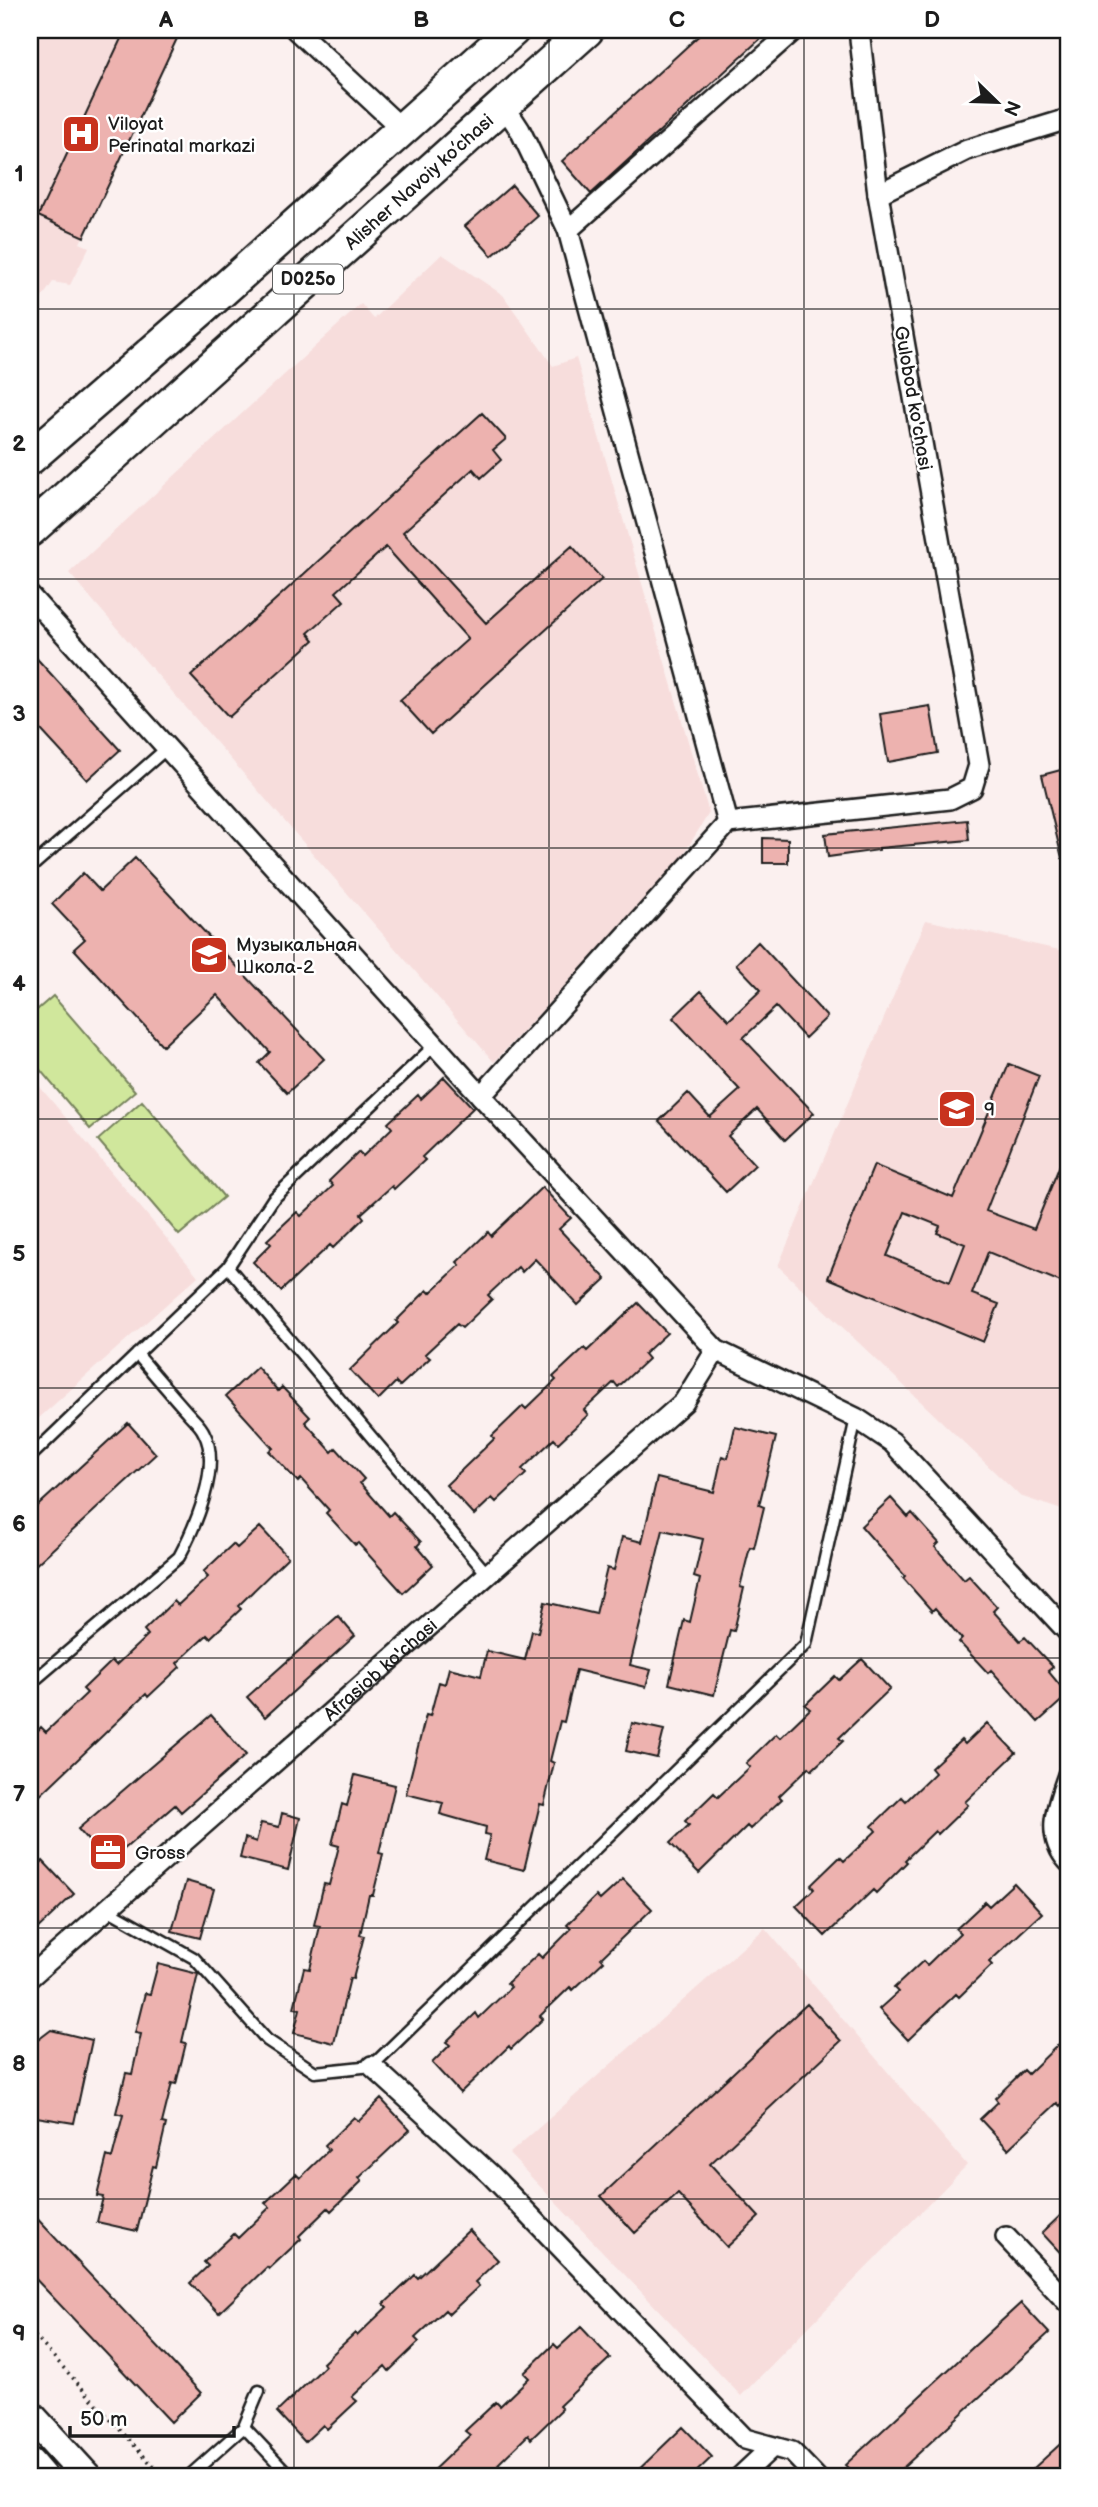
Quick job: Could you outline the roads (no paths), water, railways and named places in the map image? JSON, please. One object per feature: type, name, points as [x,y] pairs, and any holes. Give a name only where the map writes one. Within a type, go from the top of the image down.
[{"type":"main road","points":[[30,458],[203,308],[513,30]]},
{"type":"main road","name":"Alisher Navoiy ko’chasi","points":[[30,530],[587,30]]},
{"type":"main road","points":[[30,2415],[86,2477]]},
{"type":"main road","points":[[30,2463],[42,2477]]},
{"type":"street","points":[[296,30],[402,129]]},
{"type":"street","points":[[568,230],[794,30]]},
{"type":"street","name":"Gulobod ko'chasi","points":[[727,823],[950,799],[972,788],[979,765],[878,194],[859,30]]},
{"type":"street","points":[[481,1096],[727,823],[568,230],[520,130],[503,104]]},
{"type":"street","points":[[878,194],[967,150],[1068,119]]},
{"type":"street","points":[[30,596],[481,1096],[716,1350],[856,1418],[891,1442],[1068,1632]]},
{"type":"street","name":"Afrasiob ko'chasi","points":[[30,1977],[684,1402],[716,1350]]},
{"type":"street","points":[[1068,1775],[1053,1816],[1061,1853],[1068,1861]]},
{"type":"street","points":[[372,2066],[491,2175],[745,2439],[792,2452],[816,2477]]},
{"type":"street","points":[[1006,2237],[1068,2303]]},
{"type":"street","points":[[740,2477],[772,2446]]},
{"type":"lane","points":[[30,867],[167,748]]},
{"type":"lane","points":[[30,1457],[228,1267],[273,1199],[435,1045]]},
{"type":"lane","points":[[228,1267],[487,1574]]},
{"type":"lane","points":[[30,1684],[179,1557],[194,1530],[209,1471],[205,1433],[137,1354]]},
{"type":"lane","points":[[107,1909],[194,1958],[267,2040],[315,2073],[372,2066],[806,1644],[856,1418]]},
{"type":"lane","points":[[188,2477],[244,2427],[259,2391]]},
{"type":"lane","points":[[244,2427],[291,2477]]},
{"type":"place","name":"Viloyat Perinatal markazi","points":[[81,134]]},
{"type":"place","name":"Музыкальная Школа-2","points":[[209,955]]},
{"type":"place","name":"9","points":[[957,1109]]},
{"type":"place","name":"Gross","points":[[108,1852]]}]
